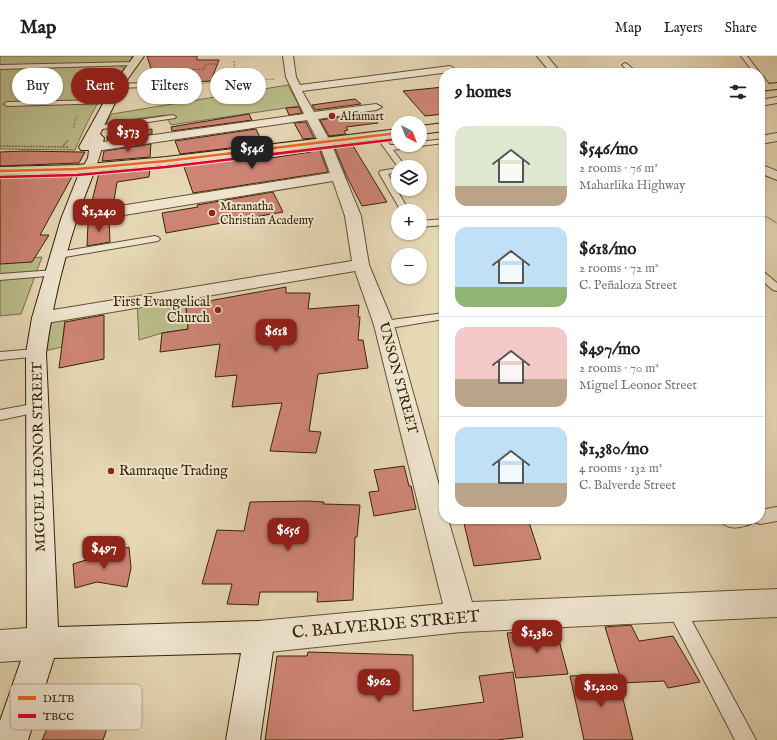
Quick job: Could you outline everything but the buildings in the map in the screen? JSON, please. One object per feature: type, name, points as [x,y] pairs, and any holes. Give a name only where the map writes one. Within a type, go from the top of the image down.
[{"type":"main road","points":[[427,129],[439,128]]},
{"type":"main road","points":[[0,171],[85,171],[325,143],[391,134]]},
{"type":"street","name":"UNSON STREET","points":[[288,56],[291,77],[296,90],[325,143],[353,216],[361,265],[384,325],[461,617]]},
{"type":"street","points":[[542,56],[552,68]]},
{"type":"street","name":"MIGUEL LEONOR STREET","points":[[129,70],[136,59]]},
{"type":"street","points":[[296,90],[439,70]]},
{"type":"street","points":[[765,102],[777,100]]},
{"type":"street","name":"MIGUEL LEONOR STREET","points":[[29,684],[43,643],[36,353],[41,318],[69,219],[85,171],[94,158],[93,139],[108,104]]},
{"type":"street","points":[[93,139],[310,116],[376,107]]},
{"type":"street","points":[[765,139],[777,137]]},
{"type":"street","points":[[765,170],[777,176]]},
{"type":"street","points":[[69,219],[338,176]]},
{"type":"street","points":[[41,318],[361,265]]},
{"type":"street","name":"C. BALVERDE STREET","points":[[0,646],[43,643],[258,637],[461,617],[776,604]]},
{"type":"street","points":[[243,740],[258,637]]},
{"type":"street","name":"MIGUEL LEONOR STREET","points":[[11,740],[14,730]]},
{"type":"lane","points":[[744,56],[753,68]]},
{"type":"lane","points":[[0,67],[136,59]]},
{"type":"lane","points":[[625,65],[628,68]]},
{"type":"lane","points":[[6,104],[71,103]]},
{"type":"lane","points":[[93,139],[173,117]]},
{"type":"lane","points":[[379,135],[397,160]]},
{"type":"lane","points":[[427,143],[439,141]]},
{"type":"lane","points":[[391,171],[383,173],[391,187]]},
{"type":"lane","points":[[427,223],[439,222]]},
{"type":"lane","points":[[0,277],[155,239]]},
{"type":"lane","points":[[765,278],[777,288]]},
{"type":"lane","points":[[384,325],[439,317]]},
{"type":"lane","points":[[0,356],[36,353]]},
{"type":"lane","points":[[0,415],[38,408]]},
{"type":"lane","points":[[765,516],[777,514]]},
{"type":"lane","points":[[675,607],[746,740]]},
{"type":"path","points":[[234,61],[235,74],[232,79],[233,81],[259,81],[291,77]]},
{"type":"path","points":[[0,146],[93,139]]},
{"type":"path","points":[[765,216],[777,223]]},
{"type":"green space","points":[[0,56],[132,56],[130,63],[118,65],[125,68],[71,68],[71,104],[97,104],[75,150],[0,149]]},
{"type":"green space","points":[[288,85],[299,106],[171,125],[165,115],[106,123],[112,114],[173,104],[202,104],[202,99],[210,98],[210,104],[266,104],[266,89]]},
{"type":"green space","points":[[42,257],[21,314],[0,316],[0,260]]},
{"type":"green space","points":[[184,293],[188,329],[162,333],[139,340],[137,302]]},
{"type":"green space","points":[[41,318],[65,319],[62,347],[36,353]]},
{"type":"transit line","name":"DLTB","points":[[0,171],[77,169],[166,161],[391,134]]},
{"type":"transit line","name":"TBCC","points":[[0,177],[77,175],[166,167],[391,140]]},
{"type":"place","name":"Alfamart","points":[[332,116]]},
{"type":"place","name":"Maranatha Christian Academy","points":[[212,213]]},
{"type":"place","name":"First Evangelical Church","points":[[218,310]]},
{"type":"place","name":"Ramraque Trading","points":[[111,471]]}]
